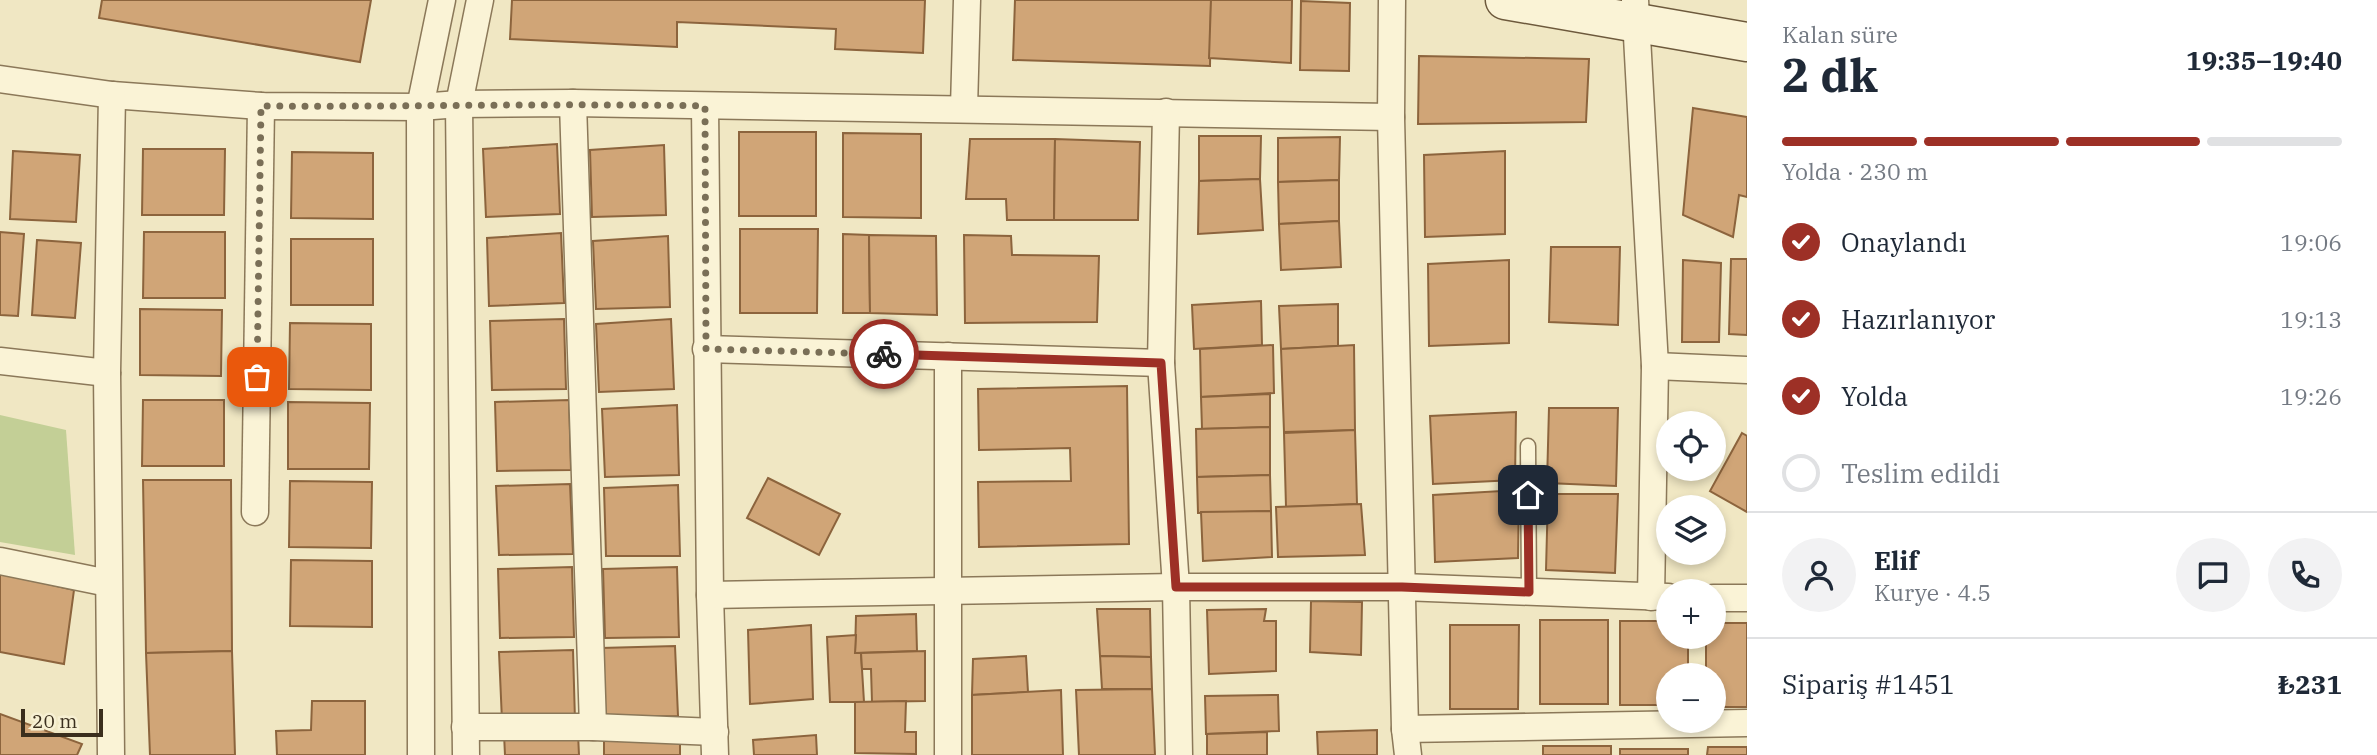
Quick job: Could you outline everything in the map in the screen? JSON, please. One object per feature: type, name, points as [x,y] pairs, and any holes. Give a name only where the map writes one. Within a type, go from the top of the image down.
[{"type":"street","points":[[421,755],[420,107],[442,0]]},
{"type":"street","points":[[466,755],[459,104],[480,0]]},
{"type":"street","points":[[964,108],[967,0]]},
{"type":"street","points":[[1392,0],[1391,117],[1406,742],[1747,723]]},
{"type":"street","points":[[1505,0],[1636,12],[1747,42]]},
{"type":"street","points":[[1636,12],[1655,366],[1659,579]]},
{"type":"street","points":[[0,79],[112,95],[261,106],[420,107],[573,103],[1391,117]]},
{"type":"street","points":[[111,755],[107,373],[112,95]]},
{"type":"street","points":[[573,103],[593,727]]},
{"type":"street","points":[[255,512],[261,106]]},
{"type":"street","points":[[465,727],[593,727],[715,743],[706,349],[705,106]]},
{"type":"street","points":[[1166,112],[1161,363],[1176,587],[1178,755]]},
{"type":"street","points":[[706,349],[1161,363]]},
{"type":"street","points":[[948,356],[948,755]]},
{"type":"street","points":[[0,361],[107,373]]},
{"type":"street","points":[[1655,366],[1747,370]]},
{"type":"street","points":[[0,561],[108,583]]},
{"type":"street","points":[[710,595],[1176,587],[1402,587],[1656,597]]},
{"type":"street","points":[[1726,598],[1747,598]]},
{"type":"lane","points":[[1528,446],[1529,592]]},
{"type":"green space","points":[[0,415],[66,430],[75,555],[0,542]]},
{"type":"building","points":[[102,0],[371,0],[360,62],[99,18]]},
{"type":"building","points":[[512,0],[925,0],[923,53],[835,49],[836,29],[677,22],[677,47],[510,39]]},
{"type":"building","points":[[1015,0],[1211,0],[1210,66],[1013,60]]},
{"type":"building","points":[[1211,0],[1292,0],[1291,63],[1209,58]]},
{"type":"building","points":[[1301,1],[1350,3],[1349,71],[1300,70]]},
{"type":"building","points":[[1419,56],[1589,59],[1586,122],[1418,124]]},
{"type":"building","points":[[1693,108],[1747,117],[1747,197],[1739,195],[1733,237],[1683,215]]},
{"type":"building","points":[[739,132],[816,132],[816,216],[739,216]]},
{"type":"building","points":[[843,133],[921,134],[921,218],[843,217]]},
{"type":"building","points":[[1199,136],[1261,136],[1260,179],[1199,181]]},
{"type":"building","points":[[1340,137],[1339,180],[1278,182],[1278,138]]},
{"type":"building","points":[[970,139],[1055,139],[1054,220],[1007,220],[1006,199],[966,199]]},
{"type":"building","points":[[1055,139],[1140,142],[1138,220],[1054,220]]},
{"type":"building","points":[[557,144],[560,214],[486,217],[483,149]]},
{"type":"building","points":[[664,145],[666,215],[592,217],[590,150]]},
{"type":"building","points":[[143,149],[225,149],[224,215],[142,215]]},
{"type":"building","points":[[13,151],[80,155],[76,222],[10,219]]},
{"type":"building","points":[[1505,151],[1505,234],[1425,237],[1424,155]]},
{"type":"building","points":[[292,152],[373,153],[373,219],[291,218]]},
{"type":"building","points":[[1260,179],[1263,230],[1198,234],[1199,181]]},
{"type":"building","points":[[1339,180],[1339,221],[1279,224],[1278,182]]},
{"type":"building","points":[[1339,221],[1341,267],[1281,270],[1279,224]]},
{"type":"building","points":[[740,229],[818,229],[817,313],[740,313]]},
{"type":"building","points":[[0,232],[24,234],[18,316],[0,315]]},
{"type":"building","points":[[144,232],[225,232],[225,298],[143,298]]},
{"type":"building","points":[[561,233],[564,303],[489,306],[487,238]]},
{"type":"building","points":[[843,234],[869,235],[870,313],[843,313]]},
{"type":"building","points":[[869,235],[936,236],[937,315],[870,313]]},
{"type":"building","points":[[964,235],[1011,236],[1012,255],[1099,256],[1097,322],[965,323]]},
{"type":"building","points":[[668,236],[670,307],[596,309],[593,241]]},
{"type":"building","points":[[291,239],[373,239],[373,305],[291,305]]},
{"type":"building","points":[[37,240],[81,243],[75,318],[32,315]]},
{"type":"building","points":[[1551,247],[1620,247],[1618,325],[1549,322]]},
{"type":"building","points":[[1731,259],[1747,259],[1747,335],[1729,334]]},
{"type":"building","points":[[1509,260],[1509,343],[1429,346],[1428,264]]},
{"type":"building","points":[[1683,260],[1721,263],[1719,342],[1682,342]]},
{"type":"building","points":[[1261,301],[1262,345],[1194,349],[1192,305]]},
{"type":"building","points":[[1338,304],[1338,346],[1281,349],[1279,306]]},
{"type":"building","points":[[140,309],[222,310],[221,376],[140,375]]},
{"type":"building","points":[[564,319],[566,389],[492,390],[490,321]]},
{"type":"building","points":[[671,319],[674,389],[599,392],[596,324]]},
{"type":"building","points":[[290,323],[371,324],[371,390],[289,389]]},
{"type":"building","points":[[1273,345],[1274,393],[1201,397],[1200,349]]},
{"type":"building","points":[[1354,345],[1355,430],[1284,432],[1281,349]]},
{"type":"building","points":[[1127,386],[1129,544],[979,547],[978,482],[1071,481],[1070,448],[979,450],[978,389]]},
{"type":"building","points":[[1270,394],[1270,427],[1202,429],[1201,397]]},
{"type":"building","points":[[143,400],[224,400],[224,466],[142,466]]},
{"type":"building","points":[[569,400],[571,470],[497,471],[495,402]]},
{"type":"building","points":[[288,402],[370,403],[369,469],[288,469]]},
{"type":"building","points":[[677,405],[679,475],[605,477],[602,409]]},
{"type":"building","points":[[1549,408],[1618,408],[1616,486],[1547,483]]},
{"type":"building","points":[[1516,412],[1515,480],[1433,484],[1430,416]]},
{"type":"building","points":[[1270,427],[1270,475],[1197,477],[1196,429]]},
{"type":"building","points":[[1355,430],[1357,504],[1286,507],[1284,433]]},
{"type":"building","points":[[1742,433],[1747,436],[1747,512],[1726,500],[1726,495],[1717,495],[1710,491],[1716,481],[1726,481],[1726,462]]},
{"type":"building","points":[[1270,475],[1271,511],[1198,513],[1197,477]]},
{"type":"building","points":[[768,478],[840,514],[819,555],[747,518]]},
{"type":"building","points":[[143,480],[231,480],[232,651],[146,653]]},
{"type":"building","points":[[290,481],[372,482],[371,548],[289,547]]},
{"type":"building","points":[[570,484],[573,554],[499,555],[496,486]]},
{"type":"building","points":[[678,485],[680,556],[606,556],[604,488]]},
{"type":"building","points":[[1519,490],[1518,558],[1435,562],[1433,495]]},
{"type":"building","points":[[1548,494],[1618,494],[1615,573],[1546,570]]},
{"type":"building","points":[[1361,504],[1365,555],[1278,557],[1276,507]]},
{"type":"building","points":[[1271,511],[1272,557],[1203,561],[1201,512]]},
{"type":"building","points":[[291,560],[372,561],[372,627],[290,626]]},
{"type":"building","points":[[572,567],[574,637],[500,638],[498,569]]},
{"type":"building","points":[[677,567],[679,637],[605,638],[603,569]]},
{"type":"building","points":[[0,573],[74,590],[64,664],[0,652]]},
{"type":"building","points":[[1311,601],[1362,602],[1361,655],[1310,652]]},
{"type":"building","points":[[1097,609],[1150,609],[1151,657],[1100,656]]},
{"type":"building","points":[[1266,609],[1264,621],[1276,621],[1276,671],[1209,674],[1207,610]]},
{"type":"building","points":[[916,614],[917,651],[855,653],[856,616]]},
{"type":"building","points":[[1540,620],[1608,620],[1608,704],[1540,704]]},
{"type":"building","points":[[1620,621],[1656,621],[1656,649],[1688,649],[1688,663],[1656,663],[1656,705],[1620,705]]},
{"type":"building","points":[[1726,623],[1747,623],[1747,707],[1726,707],[1726,663],[1706,663],[1706,649],[1726,649]]},
{"type":"building","points":[[811,625],[813,699],[750,704],[748,630]]},
{"type":"building","points":[[1450,625],[1519,625],[1518,709],[1450,709]]},
{"type":"building","points":[[856,635],[855,653],[861,653],[864,702],[830,702],[827,637]]},
{"type":"building","points":[[675,646],[678,716],[603,717],[601,648]]},
{"type":"building","points":[[573,650],[575,721],[502,721],[499,652]]},
{"type":"building","points":[[232,651],[235,755],[150,755],[146,653]]},
{"type":"building","points":[[925,651],[925,701],[872,702],[871,669],[862,669],[861,653]]},
{"type":"building","points":[[1026,656],[1028,692],[972,695],[973,659]]},
{"type":"building","points":[[1100,656],[1151,657],[1152,689],[1102,689]]},
{"type":"building","points":[[1152,689],[1155,755],[1079,755],[1076,690]]},
{"type":"building","points":[[1061,690],[1063,755],[972,755],[972,695]]},
{"type":"building","points":[[1278,695],[1279,731],[1206,734],[1205,696]]},
{"type":"building","points":[[312,701],[365,701],[365,755],[277,755],[276,731],[311,730]]},
{"type":"building","points":[[906,701],[905,732],[916,732],[916,754],[855,753],[855,702]]},
{"type":"building","points":[[0,714],[82,744],[77,755],[0,755]]},
{"type":"building","points":[[1377,730],[1377,755],[1318,755],[1317,732]]},
{"type":"building","points":[[1267,732],[1267,755],[1207,755],[1207,734]]},
{"type":"building","points":[[578,733],[579,755],[505,755],[504,734]]},
{"type":"building","points":[[604,734],[680,735],[680,755],[604,755]]},
{"type":"building","points":[[816,735],[817,755],[754,755],[753,740]]},
{"type":"building","points":[[1543,746],[1611,746],[1611,755],[1543,755]]},
{"type":"building","points":[[1708,747],[1747,747],[1747,755],[1707,755]]},
{"type":"building","points":[[1620,749],[1688,749],[1688,755],[1620,755]]},
{"type":"way so far","points":[[257,377],[261,106],[420,107],[573,103],[705,106],[706,349],[884,354]]},
{"type":"route","points":[[884,354],[1161,363],[1176,587],[1402,587],[1529,592],[1528,495]]}]
